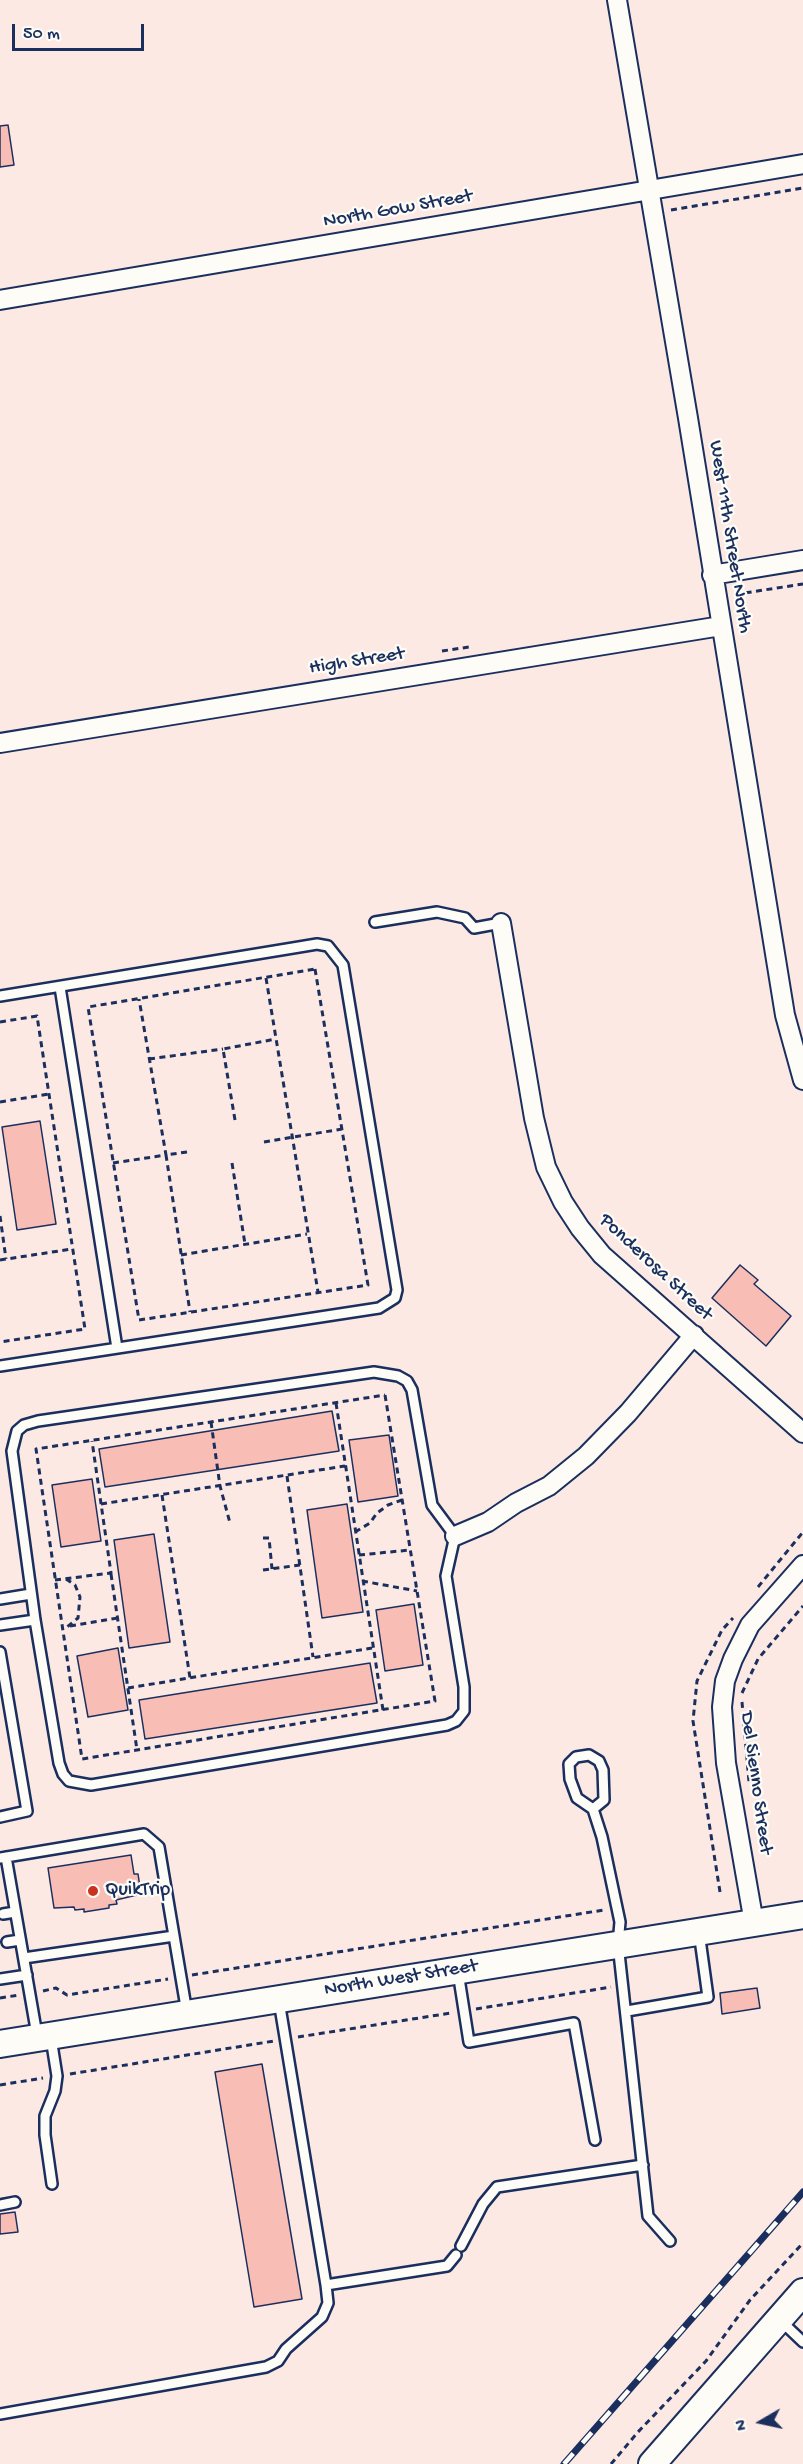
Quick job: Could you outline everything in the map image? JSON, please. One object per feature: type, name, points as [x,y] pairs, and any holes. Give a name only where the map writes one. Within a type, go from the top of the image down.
[{"type":"main road","name":"North West Street","points":[[0,2044],[803,1916]]},
{"type":"main road","points":[[652,2464],[803,2292]]},
{"type":"street","name":"West 11th Street North","points":[[617,0],[784,1015],[803,1080]]},
{"type":"street","name":"North Gow Street","points":[[0,300],[803,164]]},
{"type":"street","points":[[712,575],[801,560]]},
{"type":"street","name":"High Street","points":[[0,743],[719,617]]},
{"type":"street","name":"Ponderosa Street","points":[[501,923],[534,1118],[546,1167],[568,1211],[602,1255],[803,1432]]},
{"type":"street","points":[[456,1536],[488,1522],[516,1503],[549,1486],[586,1456],[628,1413],[693,1335]]},
{"type":"street","name":"Del Sienno Street","points":[[754,1923],[726,1763],[722,1707],[725,1681],[750,1625],[803,1565]]},
{"type":"lane","points":[[375,922],[437,912],[465,918],[474,928],[501,923]]},
{"type":"lane","points":[[0,996],[317,944],[328,946],[343,965],[396,1278],[395,1298],[379,1308],[0,1366]]},
{"type":"lane","points":[[60,987],[117,1348]]},
{"type":"lane","points":[[375,1372],[398,1376],[407,1381],[412,1390],[432,1505],[456,1536],[446,1576],[465,1703],[464,1711],[456,1721],[447,1725],[90,1785],[80,1784],[69,1781],[63,1774],[59,1763],[31,1594],[12,1451],[17,1431],[24,1425],[38,1421],[375,1372]]},
{"type":"lane","points":[[0,1599],[31,1594]]},
{"type":"lane","points":[[0,1626],[35,1620]]},
{"type":"lane","points":[[0,1652],[27,1811],[0,1817]]},
{"type":"lane","points":[[593,1809],[604,1800],[603,1770],[599,1761],[589,1755],[576,1757],[569,1764],[570,1779],[577,1798],[593,1809],[602,1837],[620,1922],[618,1944],[648,2216],[670,2241]]},
{"type":"lane","points":[[52,2184],[45,2135],[45,2116],[55,2091],[57,2076],[30,1993],[11,1886],[3,1857],[144,1834],[159,1847],[187,2013]]},
{"type":"lane","points":[[0,1888],[11,1886]]},
{"type":"lane","points":[[3,1914],[15,1912]]},
{"type":"lane","points":[[627,2011],[708,1997],[699,1932]]},
{"type":"lane","points":[[24,1958],[174,1936]]},
{"type":"lane","points":[[7,1942],[20,1940]]},
{"type":"lane","points":[[457,1970],[469,2042],[574,2023],[595,2140]]},
{"type":"lane","points":[[0,1979],[27,1975]]},
{"type":"lane","points":[[0,2414],[266,2367],[278,2361],[286,2349],[322,2317],[328,2303],[326,2284],[278,1999]]},
{"type":"lane","points":[[326,2284],[447,2266],[483,2204],[496,2187],[643,2165]]},
{"type":"lane","points":[[0,2205],[15,2202]]},
{"type":"lane","points":[[779,2319],[803,2342]]},
{"type":"path","points":[[719,617],[739,605],[738,594],[803,584]]},
{"type":"path","points":[[442,651],[476,646]]},
{"type":"path","points":[[315,969],[368,1285],[139,1320],[88,1007],[139,998],[315,969]]},
{"type":"path","points":[[266,978],[318,1292]]},
{"type":"path","points":[[139,998],[190,1312]]},
{"type":"path","points":[[0,1022],[37,1016],[85,1329],[0,1342]]},
{"type":"path","points":[[149,1059],[276,1039]]},
{"type":"path","points":[[224,1049],[235,1120]]},
{"type":"path","points":[[0,1102],[49,1094]]},
{"type":"path","points":[[264,1142],[342,1129]]},
{"type":"path","points":[[113,1162],[187,1152]]},
{"type":"path","points":[[232,1163],[245,1244]]},
{"type":"path","points":[[0,1216],[6,1259]]},
{"type":"path","points":[[181,1255],[308,1234]]},
{"type":"path","points":[[0,1260],[72,1249]]},
{"type":"path","points":[[385,1395],[435,1701],[82,1759],[36,1449],[211,1422],[385,1395]]},
{"type":"path","points":[[336,1402],[383,1710]]},
{"type":"path","points":[[211,1422],[220,1486],[230,1523]]},
{"type":"path","points":[[92,1441],[138,1750]]},
{"type":"path","points":[[100,1504],[345,1466]]},
{"type":"path","points":[[287,1476],[313,1657]]},
{"type":"path","points":[[162,1495],[190,1678]]},
{"type":"path","points":[[355,1532],[370,1523],[377,1513],[388,1505],[402,1500]]},
{"type":"path","points":[[263,1538],[269,1538],[272,1569]]},
{"type":"path","points":[[359,1556],[410,1550]]},
{"type":"path","points":[[263,1570],[300,1564]]},
{"type":"path","points":[[55,1580],[111,1573]]},
{"type":"path","points":[[65,1578],[75,1585],[80,1597],[78,1618],[68,1627]]},
{"type":"path","points":[[362,1581],[417,1591]]},
{"type":"path","points":[[750,1791],[741,1694],[758,1659],[803,1606]]},
{"type":"path","points":[[63,1628],[118,1618]]},
{"type":"path","points":[[128,1688],[372,1647]]},
{"type":"path","points":[[0,1998],[56,1988],[67,1995],[617,1908]]},
{"type":"path","points":[[0,2085],[623,1985]]},
{"type":"path","points":[[611,2464],[638,2432],[706,2361],[750,2300],[803,2243]]},
{"type":"building","points":[[8,125],[14,165],[0,167],[0,126]]},
{"type":"building","points":[[40,1121],[56,1224],[17,1230],[2,1127]]},
{"type":"building","points":[[740,1265],[758,1280],[754,1284],[791,1316],[766,1346],[712,1298]]},
{"type":"building","points":[[332,1411],[339,1451],[105,1487],[99,1449]]},
{"type":"building","points":[[389,1435],[398,1496],[358,1502],[349,1440]]},
{"type":"building","points":[[92,1479],[101,1541],[61,1547],[52,1485]]},
{"type":"building","points":[[347,1504],[363,1612],[322,1618],[307,1510]]},
{"type":"building","points":[[154,1534],[170,1642],[129,1648],[114,1540]]},
{"type":"building","points":[[414,1604],[423,1665],[385,1671],[376,1610]]},
{"type":"building","points":[[118,1648],[128,1710],[88,1717],[77,1656]]},
{"type":"building","points":[[370,1663],[377,1703],[145,1739],[139,1700]]},
{"type":"building","points":[[131,1855],[134,1874],[138,1874],[140,1887],[136,1888],[137,1895],[116,1900],[117,1904],[109,1905],[109,1908],[84,1912],[84,1909],[75,1910],[74,1907],[54,1908],[48,1868]]},
{"type":"building","points":[[757,1988],[760,2008],[722,2014],[720,1993]]},
{"type":"building","points":[[262,2064],[302,2299],[254,2307],[215,2072]]},
{"type":"building","points":[[15,2212],[18,2232],[0,2234],[0,2214]]},
{"type":"railway","points":[[564,2464],[803,2192]]},
{"type":"place","name":"QuikTrip","points":[[93,1891]]}]
